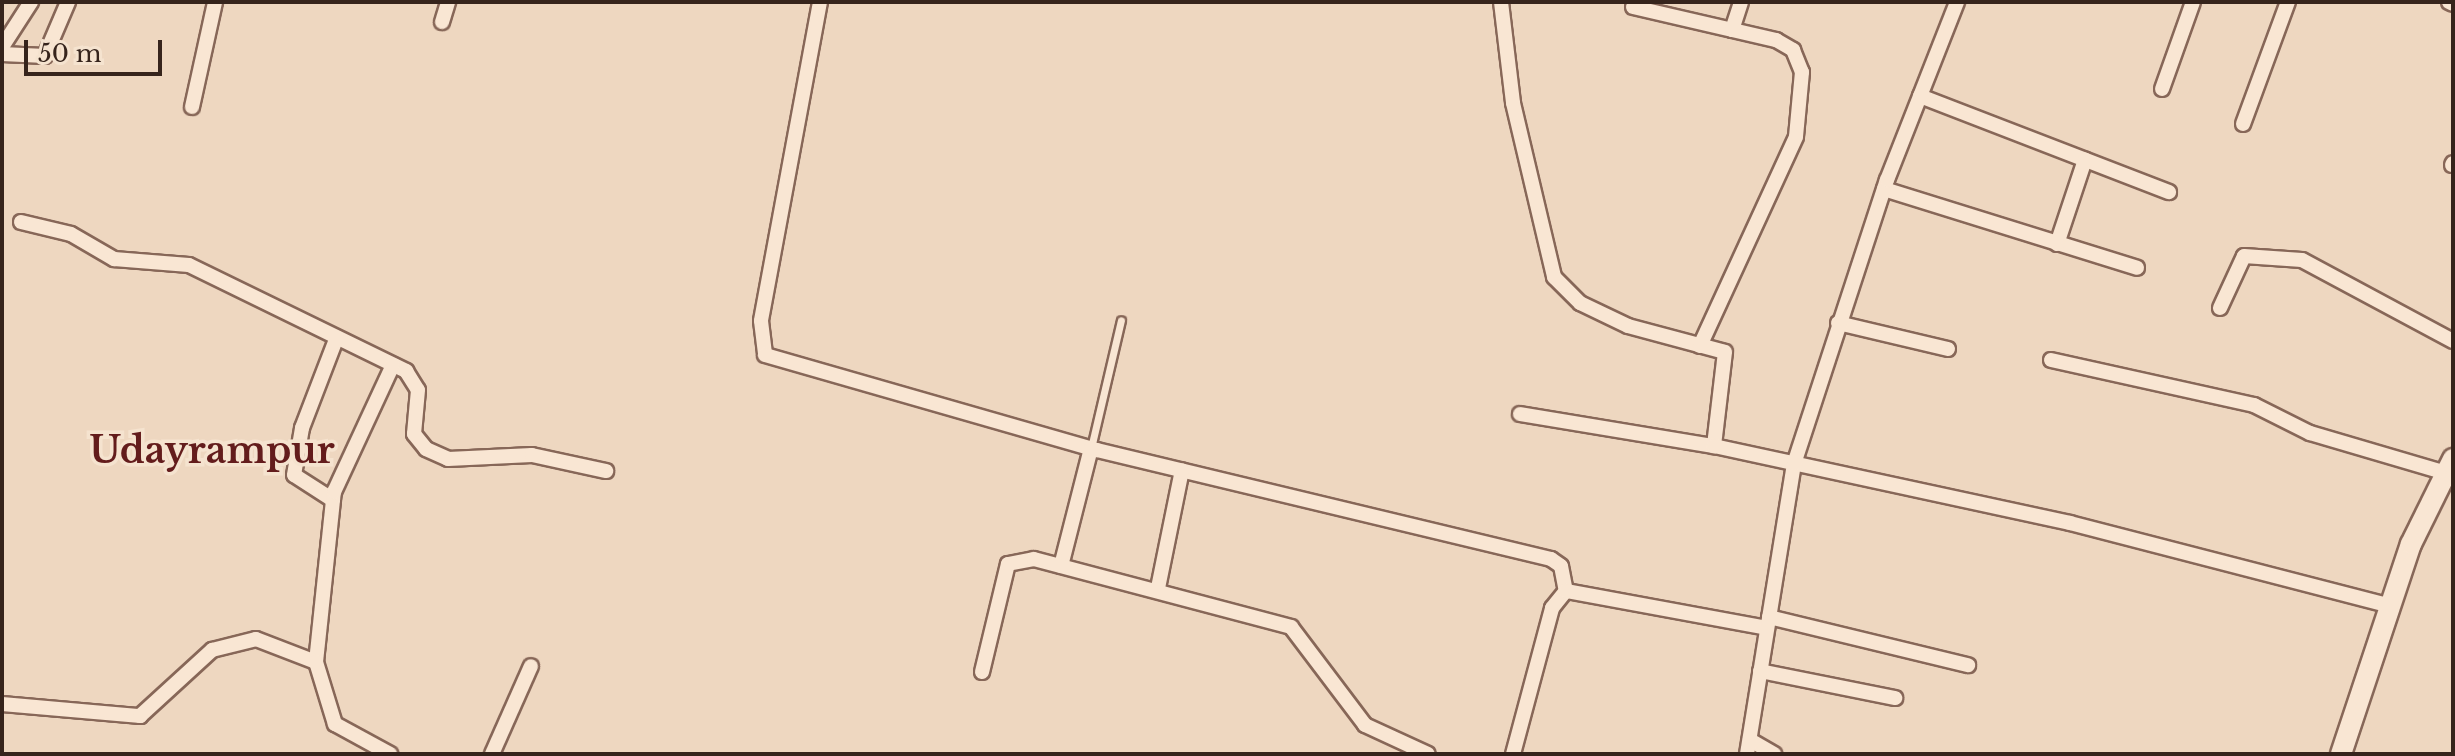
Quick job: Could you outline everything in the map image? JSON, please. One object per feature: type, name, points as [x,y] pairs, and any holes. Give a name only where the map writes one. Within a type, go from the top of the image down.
[{"type":"main road","points":[[2341,754],[2411,544],[2450,466]]},
{"type":"street","points":[[2,47],[31,2]]},
{"type":"street","points":[[2,54],[45,56],[68,2]]},
{"type":"street","points":[[192,107],[215,2]]},
{"type":"street","points":[[442,22],[448,2]]},
{"type":"street","points":[[820,2],[761,321],[765,355],[1091,448],[1551,559],[1561,566],[1566,591]]},
{"type":"street","points":[[1501,2],[1513,103],[1554,277],[1580,303],[1616,320],[1700,346],[1729,359],[1714,446]]},
{"type":"street","points":[[1732,30],[1741,2]]},
{"type":"street","points":[[1774,754],[1748,747],[1794,464],[1884,189],[1957,2]]},
{"type":"street","points":[[2162,89],[2193,2]]},
{"type":"street","points":[[2243,124],[2288,2]]},
{"type":"street","points":[[1633,7],[1732,30],[1793,50],[1804,98],[1796,137],[1700,346]]},
{"type":"street","points":[[1920,96],[2169,192]]},
{"type":"street","points":[[2057,244],[2085,160]]},
{"type":"street","points":[[1884,189],[2137,268]]},
{"type":"street","points":[[21,222],[71,234],[114,259],[189,265],[393,365],[418,390],[414,434],[426,449],[448,459],[532,455],[606,471]]},
{"type":"street","points":[[2220,308],[2244,256],[2302,260],[2453,341]]},
{"type":"street","points":[[1838,323],[1948,349]]},
{"type":"street","points":[[333,500],[294,475],[302,428],[337,337]]},
{"type":"street","points":[[2051,360],[2254,405],[2310,433],[2450,466]]},
{"type":"street","points":[[390,754],[335,724],[316,662],[333,500],[393,365]]},
{"type":"street","points":[[1520,414],[1714,446],[2172,546],[2392,606]]},
{"type":"street","points":[[1061,566],[1091,448]]},
{"type":"street","points":[[1158,588],[1182,470]]},
{"type":"street","points":[[982,672],[1008,564],[1023,558],[1158,588],[1298,632],[1331,689],[1365,725],[1428,754]]},
{"type":"street","points":[[1566,591],[1768,622],[1968,665]]},
{"type":"street","points":[[1513,754],[1552,608],[1566,591]]},
{"type":"street","points":[[2,704],[140,716],[183,671],[225,642],[245,638],[316,662]]},
{"type":"street","points":[[492,754],[531,666]]},
{"type":"street","points":[[1760,671],[1895,698]]},
{"type":"lane","points":[[1091,448],[1121,320]]},
{"type":"district","name":"Udayrampur","points":[[212,451]]}]
